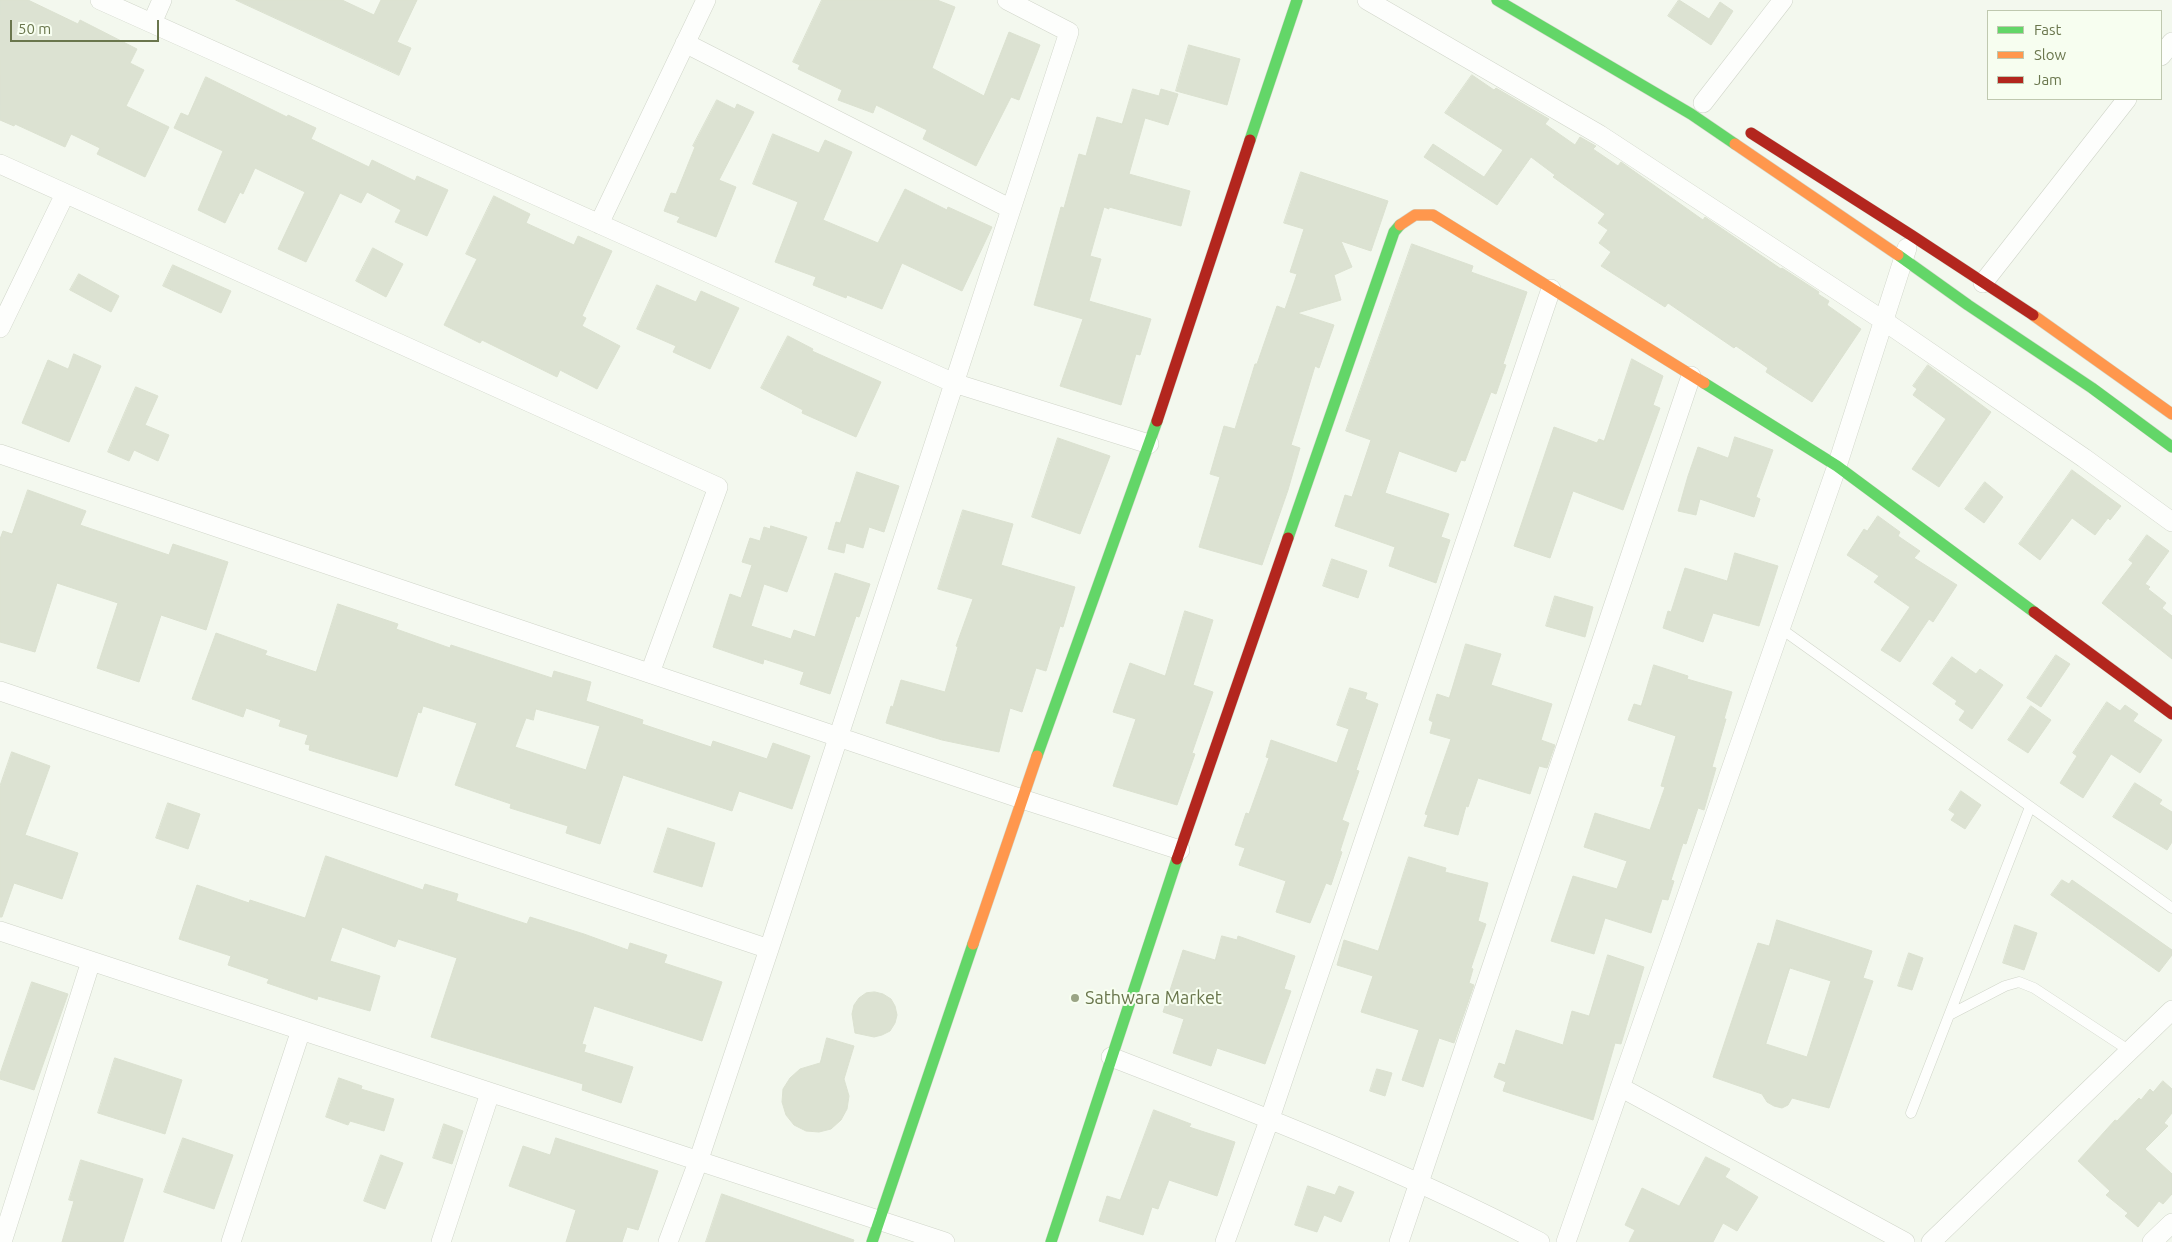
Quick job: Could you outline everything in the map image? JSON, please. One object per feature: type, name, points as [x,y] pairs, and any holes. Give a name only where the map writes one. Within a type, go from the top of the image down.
[{"type":"street","points":[[100,0],[954,384],[1150,444]]},
{"type":"street","points":[[152,23],[162,0]]},
{"type":"street","points":[[599,224],[706,0]]},
{"type":"street","points":[[668,1242],[698,1162],[769,949],[1069,32],[1007,0]]},
{"type":"street","points":[[872,1242],[1022,799],[1150,444],[1297,0]]},
{"type":"street","points":[[1367,0],[1600,135],[1884,321],[2084,458],[2172,522]]},
{"type":"street","points":[[1497,0],[1691,114],[2092,388],[2172,447]]},
{"type":"street","points":[[1703,103],[1783,0]]},
{"type":"street","points":[[2162,55],[2172,42]]},
{"type":"street","points":[[685,43],[1011,209]]},
{"type":"street","points":[[1983,283],[2127,100]]},
{"type":"street","points":[[1744,129],[1912,235],[2108,366],[2172,414]]},
{"type":"street","points":[[0,164],[718,487],[650,673]]},
{"type":"street","points":[[0,328],[65,194]]},
{"type":"street","points":[[1051,1242],[1180,850],[1394,232],[1405,218],[1421,213],[1433,215],[1837,466],[2172,714]]},
{"type":"street","points":[[1566,1242],[1837,466],[1912,235]]},
{"type":"street","points":[[1225,1242],[1270,1118],[1551,289]]},
{"type":"street","points":[[1399,1242],[1691,376]]},
{"type":"street","points":[[0,454],[1022,799],[1180,850]]},
{"type":"street","points":[[0,691],[769,949]]},
{"type":"street","points":[[0,931],[945,1242]]},
{"type":"street","points":[[2,1242],[91,961]]},
{"type":"street","points":[[1931,1242],[2172,1010]]},
{"type":"street","points":[[231,1242],[301,1030]]},
{"type":"street","points":[[1112,1057],[1270,1118],[1419,1184],[1540,1242]]},
{"type":"street","points":[[1620,1087],[1905,1242]]},
{"type":"street","points":[[441,1242],[490,1093]]},
{"type":"street","points":[[2152,1242],[2172,1222]]},
{"type":"lane","points":[[1780,628],[2172,908]]},
{"type":"lane","points":[[1911,1113],[2030,807]]},
{"type":"lane","points":[[1951,1014],[2006,986],[2019,982],[2034,988],[2130,1051]]},
{"type":"building","points":[[0,0],[28,0],[78,24],[80,20],[137,49],[130,63],[144,70],[126,106],[169,127],[145,177],[97,154],[100,148],[71,134],[65,147],[15,124],[14,126],[0,120]]},
{"type":"building","points":[[236,0],[342,0],[374,15],[381,0],[417,0],[397,42],[411,48],[399,75]]},
{"type":"building","points":[[822,0],[937,0],[955,7],[932,68],[984,96],[1009,32],[1040,45],[1019,100],[1011,97],[976,166],[923,139],[927,130],[876,105],[873,113],[838,100],[842,90],[798,69],[800,65],[793,62]]},
{"type":"building","points":[[1679,0],[1709,19],[1720,2],[1733,11],[1711,45],[1668,16]]},
{"type":"building","points":[[1189,45],[1240,59],[1227,105],[1176,91]]},
{"type":"building","points":[[1472,75],[1494,90],[1496,88],[1549,119],[1545,124],[1575,145],[1580,137],[1596,146],[1593,149],[1618,166],[1621,162],[1703,220],[1705,217],[1781,269],[1819,292],[1818,294],[1829,301],[1827,305],[1861,329],[1812,402],[1766,372],[1768,368],[1736,346],[1734,348],[1668,303],[1665,307],[1601,266],[1611,252],[1599,243],[1608,230],[1598,223],[1605,214],[1553,177],[1555,175],[1531,157],[1497,205],[1424,157],[1433,144],[1484,177],[1503,150],[1445,113]]},
{"type":"building","points":[[206,77],[287,117],[288,115],[316,128],[311,139],[369,167],[372,160],[415,181],[417,176],[448,190],[427,236],[395,222],[401,210],[367,192],[361,203],[340,193],[306,262],[278,249],[305,192],[255,168],[243,194],[240,192],[225,223],[198,210],[223,151],[174,128],[181,113],[188,116]]},
{"type":"building","points":[[1133,89],[1159,96],[1161,89],[1178,94],[1168,125],[1145,118],[1129,174],[1190,191],[1181,226],[1104,207],[1090,256],[1101,259],[1089,301],[1151,319],[1140,355],[1136,354],[1121,405],[1060,386],[1083,319],[1034,305],[1061,207],[1064,208],[1079,154],[1086,156],[1097,117],[1122,124]]},
{"type":"building","points":[[717,100],[735,109],[737,104],[754,112],[719,180],[736,187],[716,237],[677,222],[680,217],[664,211],[671,193],[676,194],[695,147],[693,146]]},
{"type":"building","points":[[773,134],[819,153],[825,140],[852,152],[823,220],[878,243],[905,189],[947,210],[948,207],[992,227],[962,291],[902,263],[882,309],[847,295],[846,298],[813,285],[816,277],[775,262],[798,202],[753,184]]},
{"type":"building","points":[[1301,172],[1388,201],[1371,251],[1341,241],[1352,267],[1334,275],[1341,300],[1297,313],[1334,325],[1319,368],[1315,366],[1291,445],[1300,448],[1288,490],[1262,565],[1199,547],[1220,477],[1210,474],[1224,426],[1235,429],[1255,364],[1257,364],[1277,306],[1285,309],[1297,274],[1290,272],[1304,229],[1284,223]]},
{"type":"building","points":[[494,196],[530,214],[526,223],[574,245],[578,236],[612,251],[582,316],[586,318],[582,326],[620,346],[597,389],[560,370],[557,377],[482,340],[480,343],[444,325],[477,259],[466,254]]},
{"type":"building","points":[[1412,244],[1473,266],[1471,272],[1527,292],[1503,364],[1506,365],[1496,394],[1491,392],[1465,461],[1461,460],[1456,472],[1399,451],[1385,493],[1449,514],[1441,537],[1450,540],[1436,583],[1389,566],[1395,547],[1335,526],[1345,495],[1352,497],[1371,440],[1346,431]]},
{"type":"building","points":[[373,248],[403,264],[386,297],[356,281]]},
{"type":"building","points":[[173,265],[231,291],[221,313],[163,286]]},
{"type":"building","points":[[79,274],[119,296],[111,312],[70,290]]},
{"type":"building","points":[[657,285],[696,302],[701,291],[739,308],[710,369],[673,352],[676,346],[637,329]]},
{"type":"building","points":[[788,336],[813,349],[812,351],[881,382],[856,437],[802,413],[803,410],[761,388]]},
{"type":"building","points":[[74,354],[101,366],[69,442],[22,423],[48,360],[68,369]]},
{"type":"building","points":[[1632,359],[1663,376],[1653,405],[1660,408],[1623,510],[1573,491],[1550,558],[1514,546],[1554,427],[1597,443],[1599,439],[1604,441]]},
{"type":"building","points":[[1928,365],[1991,412],[1939,487],[1912,469],[1946,419],[1913,395],[1917,389],[1913,386]]},
{"type":"building","points":[[136,387],[158,396],[145,425],[169,435],[158,461],[134,450],[129,461],[108,452]]},
{"type":"building","points":[[1735,437],[1773,450],[1756,497],[1760,499],[1754,517],[1700,499],[1696,515],[1678,511],[1698,447],[1728,458]]},
{"type":"building","points":[[1058,438],[1110,456],[1080,534],[1032,517]]},
{"type":"building","points":[[2072,470],[2121,506],[2110,520],[2108,518],[2095,535],[2072,518],[2040,560],[2019,544]]},
{"type":"building","points":[[857,472],[899,486],[884,532],[869,527],[863,548],[846,543],[844,553],[828,549],[836,522],[840,523]]},
{"type":"building","points":[[1985,482],[2003,497],[1984,523],[1965,509]]},
{"type":"building","points":[[28,490],[86,511],[80,525],[169,555],[173,544],[228,562],[206,630],[161,615],[139,682],[97,668],[118,603],[57,583],[35,652],[0,642],[0,539],[3,531],[12,534]]},
{"type":"building","points":[[963,510],[1013,524],[1001,565],[1075,587],[1063,627],[1060,626],[1046,671],[1036,668],[1022,712],[1010,708],[999,752],[942,740],[886,723],[901,680],[945,692],[958,647],[956,646],[973,599],[938,589]]},
{"type":"building","points":[[1878,516],[1900,532],[1898,536],[1920,551],[1914,558],[1957,585],[1933,622],[1929,619],[1900,662],[1881,650],[1910,607],[1874,582],[1879,576],[1847,555],[1864,529],[1867,531]]},
{"type":"building","points":[[771,526],[807,537],[787,592],[764,584],[751,626],[791,639],[794,630],[815,637],[835,573],[870,584],[859,617],[856,616],[830,694],[800,684],[804,672],[764,659],[763,664],[713,647],[730,594],[741,598],[752,565],[742,562],[750,538],[760,541],[764,527],[770,529]]},
{"type":"building","points":[[2147,535],[2169,551],[2145,584],[2150,587],[2148,589],[2166,603],[2162,608],[2172,616],[2172,659],[2102,603],[2133,563],[2129,560]]},
{"type":"building","points":[[1735,553],[1778,566],[1759,626],[1713,613],[1703,642],[1663,628],[1668,611],[1671,612],[1685,568],[1727,581]]},
{"type":"building","points":[[1332,559],[1367,571],[1358,598],[1323,586]]},
{"type":"building","points":[[1555,596],[1593,607],[1585,637],[1546,626]]},
{"type":"building","points":[[338,604],[398,624],[396,629],[450,648],[451,645],[552,678],[554,671],[591,682],[586,701],[643,720],[642,724],[711,747],[713,741],[767,759],[773,743],[810,756],[792,809],[739,791],[732,811],[623,775],[600,844],[566,833],[568,826],[510,808],[511,804],[455,785],[477,723],[423,706],[421,713],[418,712],[397,777],[309,750],[310,745],[305,744],[308,735],[279,726],[281,720],[246,708],[243,717],[192,699],[216,633],[267,651],[265,655],[316,672]],"holes":[[[536,709],[600,726],[586,770],[515,747],[526,718],[533,720]]]},
{"type":"building","points":[[1185,611],[1213,620],[1193,685],[1213,692],[1192,753],[1195,754],[1177,805],[1113,786],[1136,719],[1113,712],[1130,663],[1165,676]]},
{"type":"building","points":[[1466,644],[1501,654],[1491,685],[1552,704],[1541,740],[1555,745],[1547,768],[1539,766],[1530,794],[1478,778],[1468,807],[1466,806],[1458,835],[1424,826],[1428,815],[1425,814],[1451,739],[1430,733],[1433,722],[1429,720],[1437,694],[1449,698]]},
{"type":"building","points":[[2056,655],[2070,664],[2041,707],[2027,698]]},
{"type":"building","points":[[1952,657],[1976,674],[1980,669],[2003,685],[1972,729],[1959,720],[1965,711],[1955,704],[1957,701],[1933,684]]},
{"type":"building","points":[[1654,665],[1688,676],[1687,679],[1732,692],[1712,767],[1716,768],[1704,810],[1698,808],[1686,844],[1683,843],[1671,880],[1674,881],[1668,900],[1662,899],[1651,933],[1605,918],[1594,954],[1551,941],[1573,876],[1617,889],[1627,861],[1584,847],[1595,813],[1650,830],[1665,787],[1661,786],[1676,736],[1628,720],[1634,704],[1641,706]]},
{"type":"building","points":[[1350,688],[1367,693],[1365,699],[1378,704],[1356,770],[1359,771],[1342,820],[1349,823],[1340,851],[1342,852],[1331,885],[1326,883],[1310,923],[1276,912],[1286,881],[1239,865],[1245,848],[1235,845],[1246,813],[1249,814],[1269,758],[1266,757],[1271,740],[1337,763],[1349,729],[1337,725]]},
{"type":"building","points":[[2107,702],[2120,711],[2125,705],[2138,714],[2133,721],[2162,740],[2140,773],[2111,754],[2083,798],[2060,783],[2077,756],[2073,753]]},
{"type":"building","points":[[2031,706],[2051,720],[2028,753],[2008,740]]},
{"type":"building","points":[[12,752],[50,766],[25,835],[78,853],[62,899],[14,883],[2,917],[0,917],[0,786]]},
{"type":"building","points":[[2135,783],[2162,800],[2159,804],[2172,812],[2172,842],[2167,850],[2113,817]]},
{"type":"building","points":[[1961,791],[1981,805],[1965,829],[1951,820],[1955,814],[1949,810]]},
{"type":"building","points":[[168,803],[200,814],[188,849],[156,838]]},
{"type":"building","points":[[668,828],[715,843],[702,887],[654,872]]},
{"type":"building","points":[[326,856],[423,890],[425,884],[458,894],[456,901],[527,924],[530,917],[628,950],[630,943],[667,955],[664,963],[722,982],[702,1041],[594,1006],[582,1044],[586,1045],[584,1052],[633,1067],[621,1103],[582,1090],[583,1084],[431,1037],[457,958],[398,939],[395,947],[342,927],[330,961],[380,976],[370,1011],[318,996],[317,1000],[267,983],[269,979],[228,965],[231,956],[179,939],[197,885],[249,903],[250,900],[305,918]]},
{"type":"building","points":[[1409,857],[1446,868],[1445,872],[1488,883],[1478,921],[1486,924],[1471,968],[1473,969],[1469,983],[1474,985],[1454,1043],[1439,1038],[1423,1087],[1402,1080],[1419,1030],[1361,1012],[1373,976],[1337,965],[1344,940],[1378,951]]},
{"type":"building","points":[[2062,880],[2069,884],[2072,880],[2172,950],[2172,955],[2159,972],[2051,895]]},
{"type":"building","points":[[1777,920],[1872,951],[1863,978],[1873,981],[1829,1108],[1792,1098],[1788,1105],[1782,1108],[1774,1106],[1767,1102],[1762,1094],[1713,1077],[1758,943],[1769,946]],"holes":[[[1790,968],[1831,981],[1807,1057],[1766,1044]]]},
{"type":"building","points":[[2015,925],[2037,933],[2024,970],[2003,963]]},
{"type":"building","points":[[1222,936],[1237,940],[1238,936],[1295,956],[1284,989],[1291,991],[1265,1064],[1217,1048],[1211,1066],[1173,1053],[1184,1019],[1163,1012],[1183,950],[1215,960]]},
{"type":"building","points":[[1909,953],[1923,958],[1912,990],[1898,986]]},
{"type":"building","points":[[1608,955],[1644,967],[1621,1044],[1615,1043],[1593,1120],[1503,1091],[1506,1082],[1494,1077],[1499,1063],[1505,1065],[1516,1030],[1563,1045],[1572,1011],[1589,1016]]},
{"type":"building","points":[[32,982],[68,994],[34,1090],[0,1079],[0,1074]]},
{"type":"building","points":[[875,992],[891,999],[897,1015],[895,1023],[890,1031],[874,1037],[855,1033],[852,1014],[854,1005],[866,993]]},
{"type":"building","points":[[827,1038],[854,1046],[844,1079],[849,1096],[847,1109],[841,1120],[831,1129],[819,1132],[806,1131],[794,1125],[786,1115],[782,1102],[783,1089],[790,1078],[800,1069],[820,1063]]},
{"type":"building","points":[[115,1058],[182,1080],[165,1134],[98,1113]]},
{"type":"building","points":[[1377,1069],[1392,1073],[1385,1096],[1370,1091]]},
{"type":"building","points":[[339,1078],[362,1086],[361,1089],[394,1099],[384,1131],[350,1121],[348,1125],[326,1117]]},
{"type":"building","points":[[2163,1081],[2172,1089],[2172,1113],[2164,1123],[2168,1126],[2145,1149],[2172,1174],[2172,1194],[2163,1204],[2159,1201],[2138,1227],[2125,1216],[2128,1213],[2106,1195],[2110,1191],[2078,1161],[2115,1120],[2117,1121],[2139,1098],[2141,1100],[2150,1089],[2153,1092]]},
{"type":"building","points":[[1154,1110],[1191,1124],[1189,1127],[1235,1142],[1217,1196],[1169,1180],[1158,1209],[1152,1207],[1143,1235],[1099,1221],[1107,1196],[1120,1200]]},
{"type":"building","points":[[444,1124],[463,1131],[452,1164],[433,1158]]},
{"type":"building","points":[[183,1138],[233,1155],[214,1209],[164,1192]]},
{"type":"building","points":[[556,1138],[658,1171],[638,1230],[627,1227],[622,1242],[566,1242],[576,1210],[509,1186],[523,1146],[550,1155]]},
{"type":"building","points":[[381,1155],[403,1163],[385,1209],[364,1201]]},
{"type":"building","points":[[1706,1157],[1730,1169],[1725,1177],[1758,1197],[1737,1231],[1723,1223],[1713,1242],[1629,1242],[1635,1230],[1625,1225],[1642,1188],[1679,1206]]},
{"type":"building","points":[[81,1160],[143,1179],[123,1242],[62,1242],[74,1201],[69,1200]]},
{"type":"building","points":[[1308,1186],[1335,1195],[1339,1186],[1354,1192],[1341,1222],[1324,1215],[1317,1232],[1295,1225]]},
{"type":"building","points":[[722,1194],[854,1240],[853,1242],[706,1242]]},
{"type":"traffic: fast","points":[[1250,140],[1297,0]]},
{"type":"traffic: fast","points":[[1497,0],[1691,114],[1735,144]]},
{"type":"traffic: fast","points":[[1288,538],[1394,232],[1400,225]]},
{"type":"traffic: fast","points":[[1898,255],[1968,305],[2092,388],[2172,447]]},
{"type":"traffic: fast","points":[[1704,383],[1837,466],[2034,612]]},
{"type":"traffic: fast","points":[[1037,756],[1157,421]]},
{"type":"traffic: fast","points":[[1051,1242],[1177,859]]},
{"type":"traffic: fast","points":[[872,1242],[973,944]]},
{"type":"traffic: slow","points":[[1735,144],[1898,255]]},
{"type":"traffic: slow","points":[[1400,225],[1415,215],[1433,215],[1704,383]]},
{"type":"traffic: slow","points":[[2033,315],[2172,414]]},
{"type":"traffic: slow","points":[[973,944],[1037,756]]},
{"type":"traffic: jam","points":[[1751,133],[2033,315]]},
{"type":"traffic: jam","points":[[1157,421],[1250,140]]},
{"type":"traffic: jam","points":[[1177,859],[1288,538]]},
{"type":"traffic: jam","points":[[2034,612],[2172,714]]},
{"type":"place","name":"Sathwara Market","points":[[1075,998]]}]
